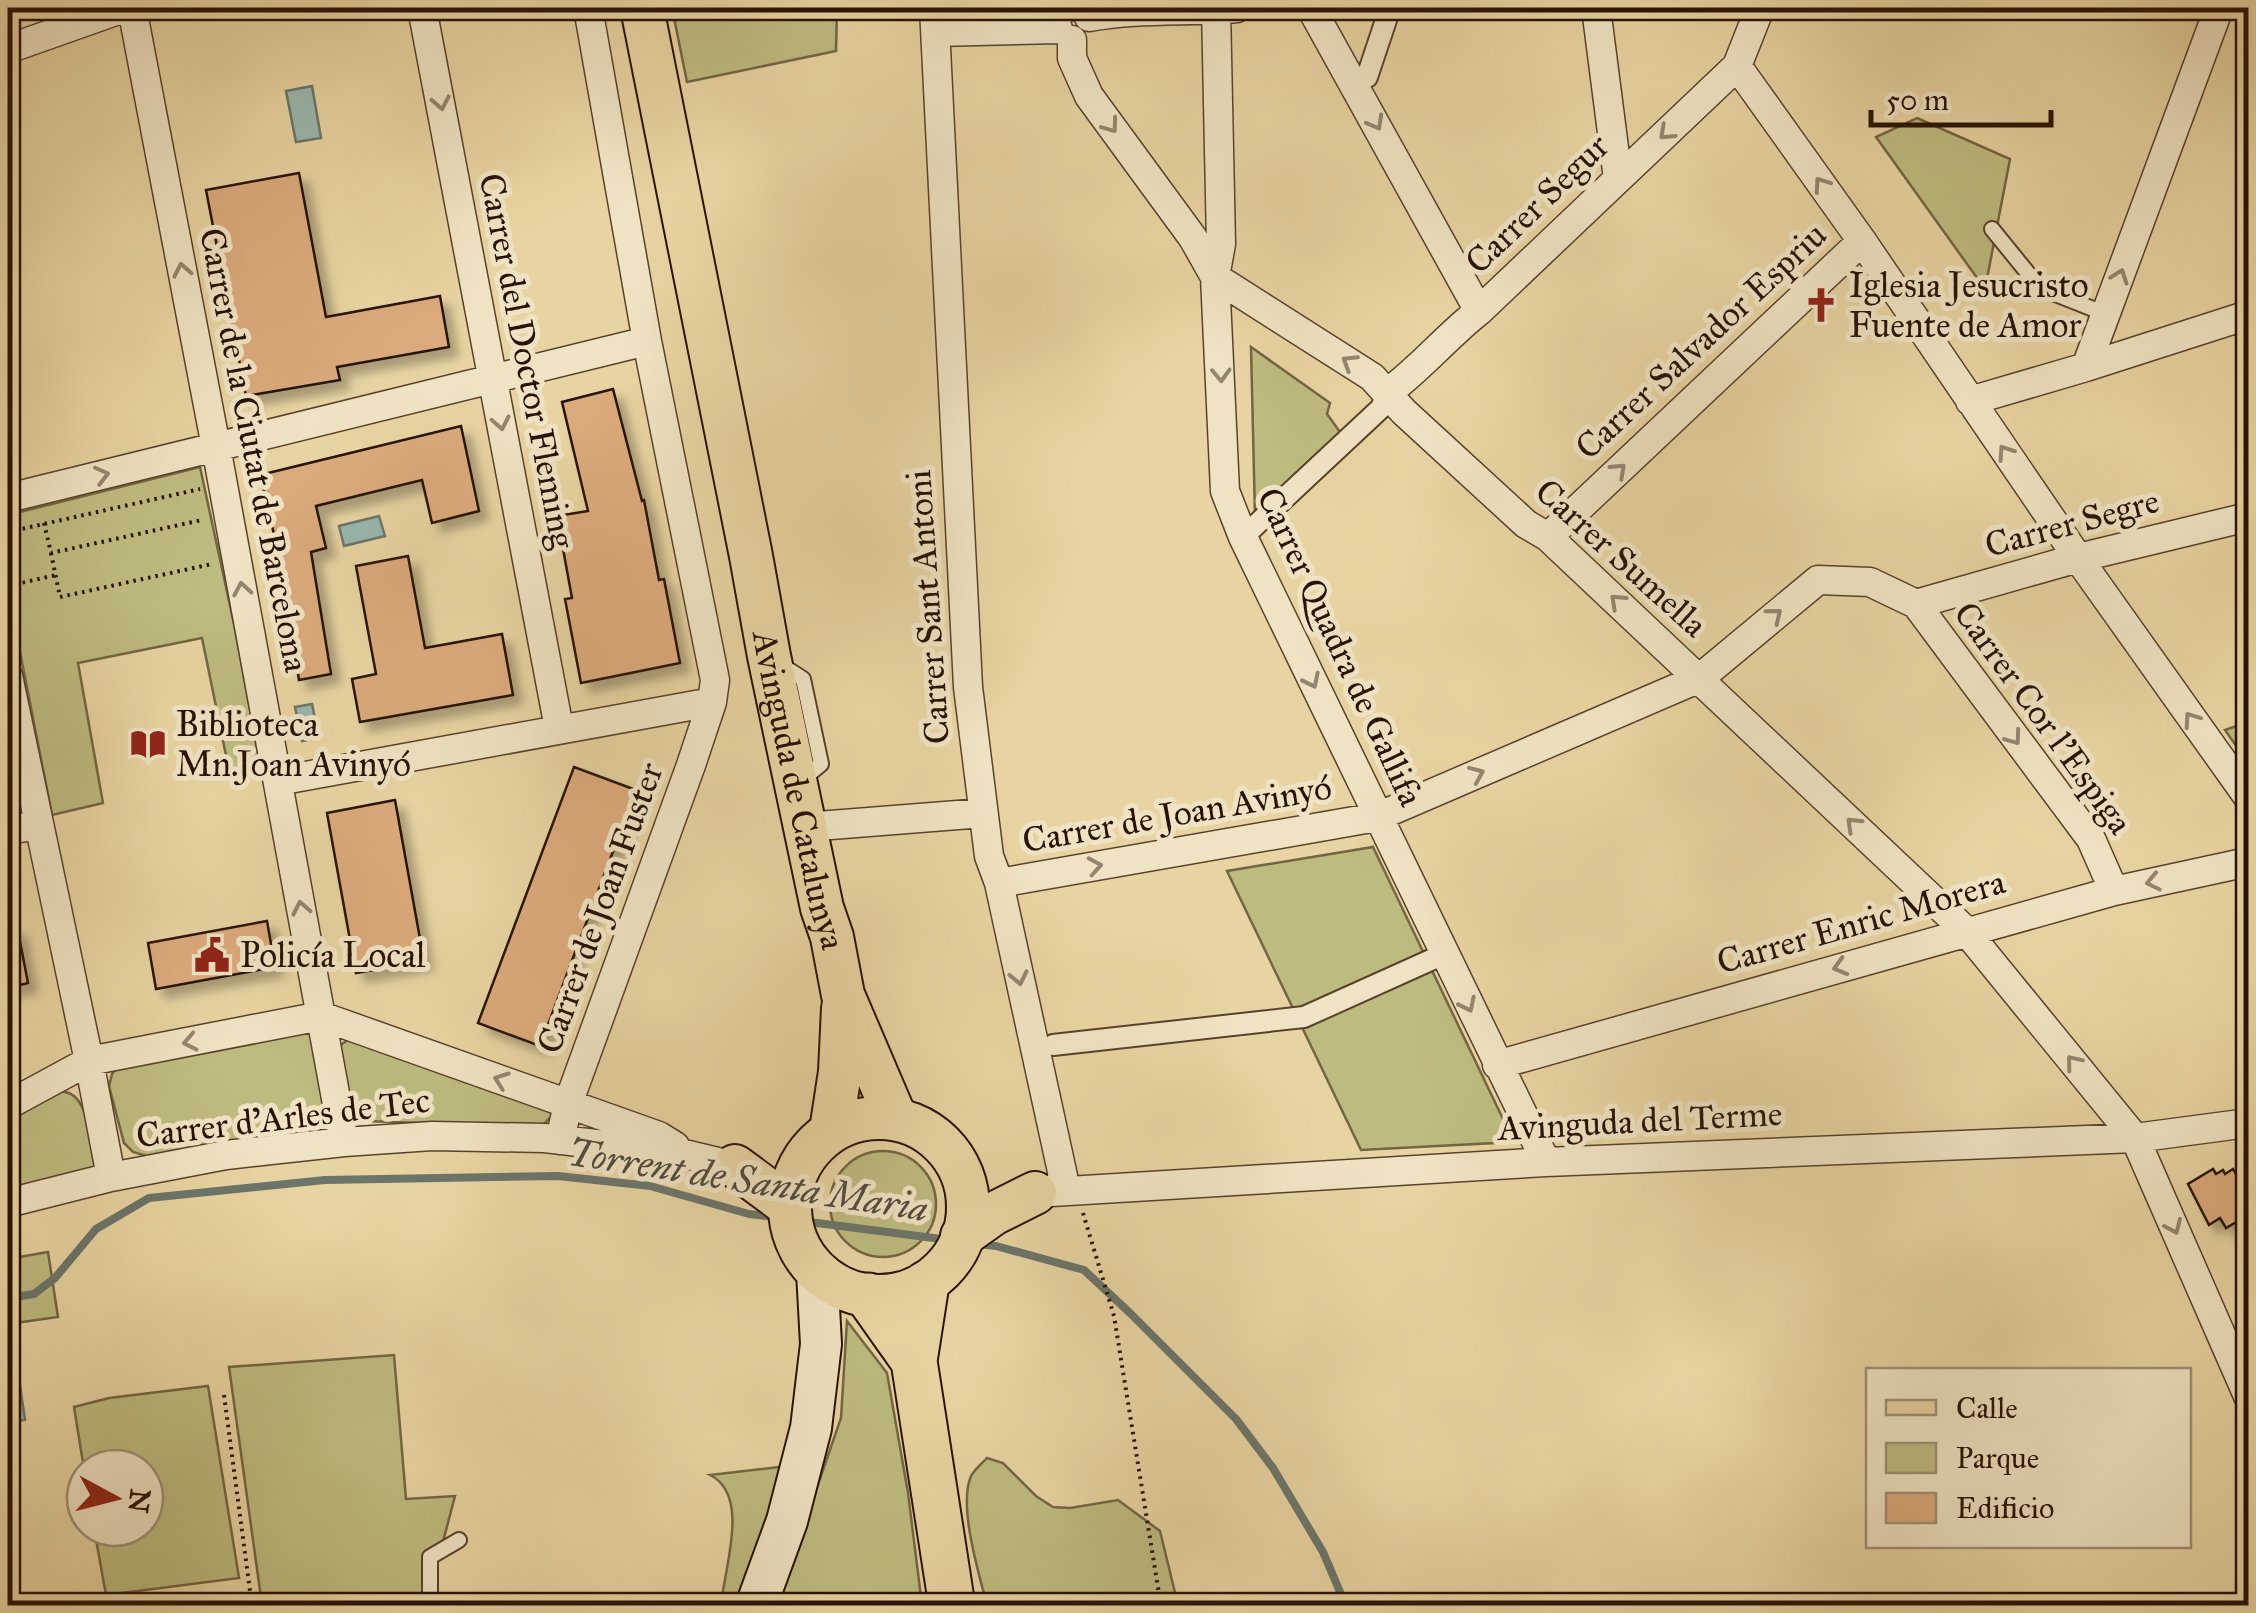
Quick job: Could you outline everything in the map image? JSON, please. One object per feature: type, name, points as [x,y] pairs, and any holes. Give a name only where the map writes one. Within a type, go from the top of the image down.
[{"type":"highway","points":[[926,1284],[914,1360],[952,1606]]},
{"type":"highway","points":[[868,1296],[914,1360]]},
{"type":"main road","name":"Avinguda de Catalunya","points":[[642,8],[790,762],[832,937]]},
{"type":"main road","name":"Avinguda de Catalunya","points":[[659,8],[789,670],[832,905],[832,937]]},
{"type":"main road","points":[[832,937],[844,994],[896,1119]]},
{"type":"main road","points":[[831,1132],[840,1072],[844,994]]},
{"type":"main road","points":[[896,1119],[922,1129],[944,1146],[960,1170],[967,1196],[967,1222],[945,1267],[926,1284],[898,1295],[868,1296],[841,1288],[816,1272],[802,1253],[791,1218],[792,1183],[814,1145],[831,1132],[852,1122],[896,1119]]},
{"type":"main road","points":[[735,1166],[801,1164]]},
{"type":"main road","points":[[735,1166],[791,1218]]},
{"type":"main road","points":[[960,1170],[994,1186],[1056,1191]]},
{"type":"main road","points":[[961,1241],[993,1214],[1056,1191]]},
{"type":"main road","points":[[756,1606],[787,1521],[811,1428],[822,1344],[816,1272]]},
{"type":"street","points":[[8,49],[124,8]]},
{"type":"street","name":"Carrer de la Ciutat de Barcelona","points":[[132,8],[344,1142]]},
{"type":"street","name":"Carrer del Doctor Fleming","points":[[422,8],[559,728]]},
{"type":"street","name":"Avinguda de Catalunya","points":[[588,8],[647,342],[715,680],[712,702]]},
{"type":"street","points":[[935,20],[1223,8]]},
{"type":"street","name":"Carrer Quadra de Gallifa","points":[[1223,8],[1221,244],[1216,278],[1225,491],[1243,537],[1546,1162]]},
{"type":"street","points":[[1311,8],[1479,311]]},
{"type":"street","points":[[1596,8],[1618,178]]},
{"type":"street","points":[[1760,8],[1737,66],[2248,797]]},
{"type":"street","points":[[2086,367],[2219,8]]},
{"type":"street","points":[[1367,77],[1388,14]]},
{"type":"street","name":"Carrer Sumella","points":[[1069,17],[1072,58],[1089,96],[1194,238],[1216,278],[1372,377],[1404,412],[1526,524],[1548,537],[1966,931],[2135,1138],[2248,1396]]},
{"type":"street","name":"Carrer Sant Antoni","points":[[935,20],[968,687],[989,856],[1064,1176],[1056,1191]]},
{"type":"street","name":"Carrer Segur","points":[[1386,393],[1410,376],[1737,66]]},
{"type":"street","name":"Carrer Salvador Espriu","points":[[1548,537],[1862,241]]},
{"type":"street","points":[[1970,401],[2248,314]]},
{"type":"street","points":[[8,498],[647,342]]},
{"type":"street","points":[[1243,537],[1381,408],[1386,393]]},
{"type":"street","name":"Carrer Segre","points":[[1916,604],[2078,558],[2248,517]]},
{"type":"street","name":"Carrer Cor l'Espiga","points":[[1700,678],[1818,580],[1870,582],[1916,604],[2091,840],[2114,890]]},
{"type":"street","points":[[8,676],[111,1177]]},
{"type":"street","name":"Carrer de Joan Avinyó","points":[[998,882],[1377,817],[1700,678]]},
{"type":"street","points":[[278,781],[712,702]]},
{"type":"street","name":"Carrer de Joan Fuster","points":[[560,1140],[568,1104],[712,702]]},
{"type":"street","points":[[818,826],[982,813]]},
{"type":"street","points":[[8,830],[38,825]]},
{"type":"street","name":"Carrer Enric Morera","points":[[1497,1065],[2114,890],[2248,862]]},
{"type":"street","points":[[1053,1046],[1304,1017],[1434,959]]},
{"type":"street","points":[[8,1106],[90,1061],[321,1016]]},
{"type":"street","name":"Carrer d'Arles de Tec","points":[[321,1016],[659,1136],[689,1154]]},
{"type":"street","name":"Avinguda del Terme","points":[[1056,1191],[1546,1162],[2135,1138],[2248,1122]]},
{"type":"street","name":"Carrer d'Arles de Tec","points":[[8,1203],[111,1177],[226,1155],[432,1136],[560,1140],[689,1154],[735,1166]]},
{"type":"lane","points":[[1992,229],[2040,288],[2106,314]]},
{"type":"lane","points":[[430,1606],[430,1557],[459,1540]]},
{"type":"path","points":[[8,532],[204,488]]},
{"type":"path","points":[[51,553],[211,518]]},
{"type":"path","points":[[44,523],[60,596],[221,562]]},
{"type":"path","points":[[8,586],[56,575]]},
{"type":"path","points":[[1056,1191],[1114,1316],[1161,1606]]},
{"type":"path","points":[[224,1395],[252,1606]]},
{"type":"green space","points":[[672,8],[837,8],[836,51],[687,82]]},
{"type":"green space","points":[[1917,118],[2010,159],[1985,289],[1876,137]]},
{"type":"green space","points":[[1251,347],[1330,403],[1327,414],[1340,432],[1255,516]]},
{"type":"green space","points":[[200,467],[261,768],[230,775],[202,638],[78,663],[103,803],[52,815],[8,591],[8,515]]},
{"type":"green space","points":[[2248,722],[2248,763],[2225,730]]},
{"type":"green space","points":[[1373,847],[1514,1142],[1361,1150],[1227,871]]},
{"type":"green space","points":[[310,1029],[325,1103],[321,1118],[306,1130],[153,1158],[133,1152],[124,1143],[109,1086],[121,1062]]},
{"type":"green space","points":[[349,1039],[547,1106],[552,1116],[541,1127],[364,1121],[353,1115],[338,1052]]},
{"type":"green space","points":[[49,1090],[68,1093],[79,1101],[90,1127],[97,1162],[91,1170],[8,1193],[8,1112]]},
{"type":"green space","points":[[883,1151],[903,1155],[920,1167],[932,1184],[936,1204],[932,1224],[920,1241],[903,1253],[883,1257],[863,1253],[846,1241],[834,1224],[830,1204],[834,1184],[846,1167],[863,1155]]},
{"type":"green space","points":[[48,1252],[58,1317],[8,1324],[8,1259]]},
{"type":"green space","points":[[847,1321],[887,1373],[922,1605],[776,1606],[841,1418]]},
{"type":"green space","points":[[394,1355],[406,1499],[455,1496],[434,1576],[435,1605],[262,1605],[229,1367]]},
{"type":"green space","points":[[208,1386],[239,1578],[106,1595],[98,1548],[165,1548],[165,1448],[81,1448],[74,1407],[109,1398]]},
{"type":"green space","points":[[987,1458],[1003,1463],[1053,1507],[1118,1500],[1160,1531],[1178,1605],[987,1605],[971,1540],[967,1504],[971,1476]]},
{"type":"green space","points":[[788,1466],[739,1605],[721,1605],[732,1515],[722,1485],[710,1475]]},
{"type":"water","points":[[312,86],[321,138],[296,142],[286,91]]},
{"type":"water","points":[[379,516],[385,536],[344,546],[339,526]]},
{"type":"water","points":[[312,704],[319,738],[302,741],[295,707]]},
{"type":"water","points":[[17,1365],[25,1420],[8,1422],[8,1366]]},
{"type":"building","points":[[299,173],[326,317],[440,296],[449,347],[337,367],[340,380],[246,396],[206,190]]},
{"type":"building","points":[[613,389],[644,500],[659,580],[664,579],[680,663],[581,683],[565,599],[572,598],[557,516],[588,511],[562,402]]},
{"type":"building","points":[[461,426],[479,511],[432,523],[422,480],[316,506],[326,548],[311,552],[331,674],[299,680],[284,577],[260,475]]},
{"type":"building","points":[[408,556],[425,648],[502,634],[513,695],[360,722],[352,679],[376,674],[356,566]]},
{"type":"building","points":[[574,767],[636,790],[540,1046],[478,1023]]},
{"type":"building","points":[[395,800],[424,961],[356,973],[327,813]]},
{"type":"building","name":"Policía Local","points":[[267,921],[275,967],[156,989],[148,943]]},
{"type":"building","points":[[17,926],[28,983],[8,988],[8,927]]},
{"type":"building","points":[[2213,1169],[2216,1174],[2223,1170],[2225,1174],[2233,1169],[2248,1195],[2248,1215],[2226,1228],[2220,1218],[2209,1225],[2188,1184]]},
{"type":"waterway","name":"Torrent de Santa Maria","points":[[8,1298],[34,1294],[55,1278],[96,1229],[149,1198],[325,1180],[558,1176],[650,1186],[749,1214],[775,1217]]},
{"type":"waterway","name":"Torrent de Santa Maria","points":[[794,1220],[949,1240]]},
{"type":"waterway","name":"Torrent de Santa Maria","points":[[978,1244],[1084,1270],[1130,1313],[1236,1419],[1273,1468],[1323,1552],[1346,1606]]},
{"type":"place","name":"Iglesia Jesucristo Fuente de Amor","points":[[1821,305]]},
{"type":"place","name":"Biblioteca Mn.Joan Avinyó","points":[[148,744]]},
{"type":"place","name":"Policía Local","points":[[212,955]]}]
